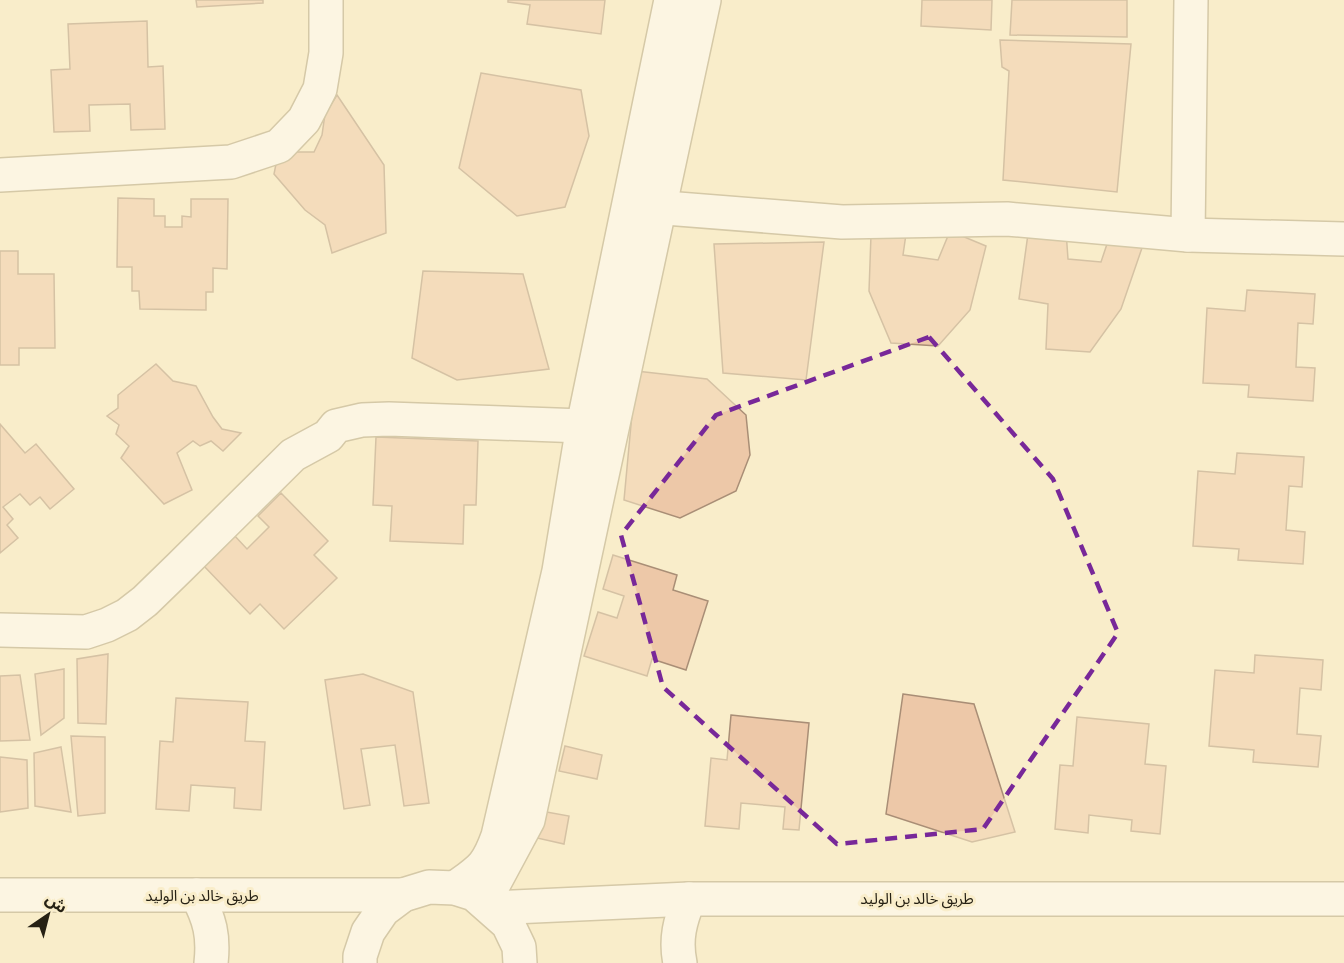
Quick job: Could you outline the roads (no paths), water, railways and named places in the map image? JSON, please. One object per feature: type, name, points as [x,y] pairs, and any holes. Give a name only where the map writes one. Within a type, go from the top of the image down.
[{"type":"street","points":[[0,175],[231,162],[279,146],[304,120],[320,89],[326,53],[326,0]]},
{"type":"street","points":[[488,905],[528,820],[644,206],[671,0]]},
{"type":"street","points":[[455,888],[482,869],[492,853],[498,836],[559,571],[583,426],[704,0]]},
{"type":"street","points":[[1188,235],[1191,0]]},
{"type":"street","points":[[644,206],[842,222],[1007,219],[1188,235],[1344,239]]},
{"type":"street","points":[[0,630],[86,632],[127,615],[159,587],[293,455],[328,436],[336,426],[362,420],[389,419],[583,426]]},
{"type":"street","points":[[360,963],[368,932],[383,910],[404,895],[429,887],[455,888],[474,894],[488,905],[508,924],[519,947],[520,963]]},
{"type":"street","name":"طريق خالد بن الوليد","points":[[0,895],[404,895]]},
{"type":"street","points":[[197,895],[212,929],[211,963]]},
{"type":"street","points":[[680,963],[677,951],[679,924],[689,899]]},
{"type":"street","name":"طريق خالد بن الوليد","points":[[488,905],[689,899],[1344,899]]}]
